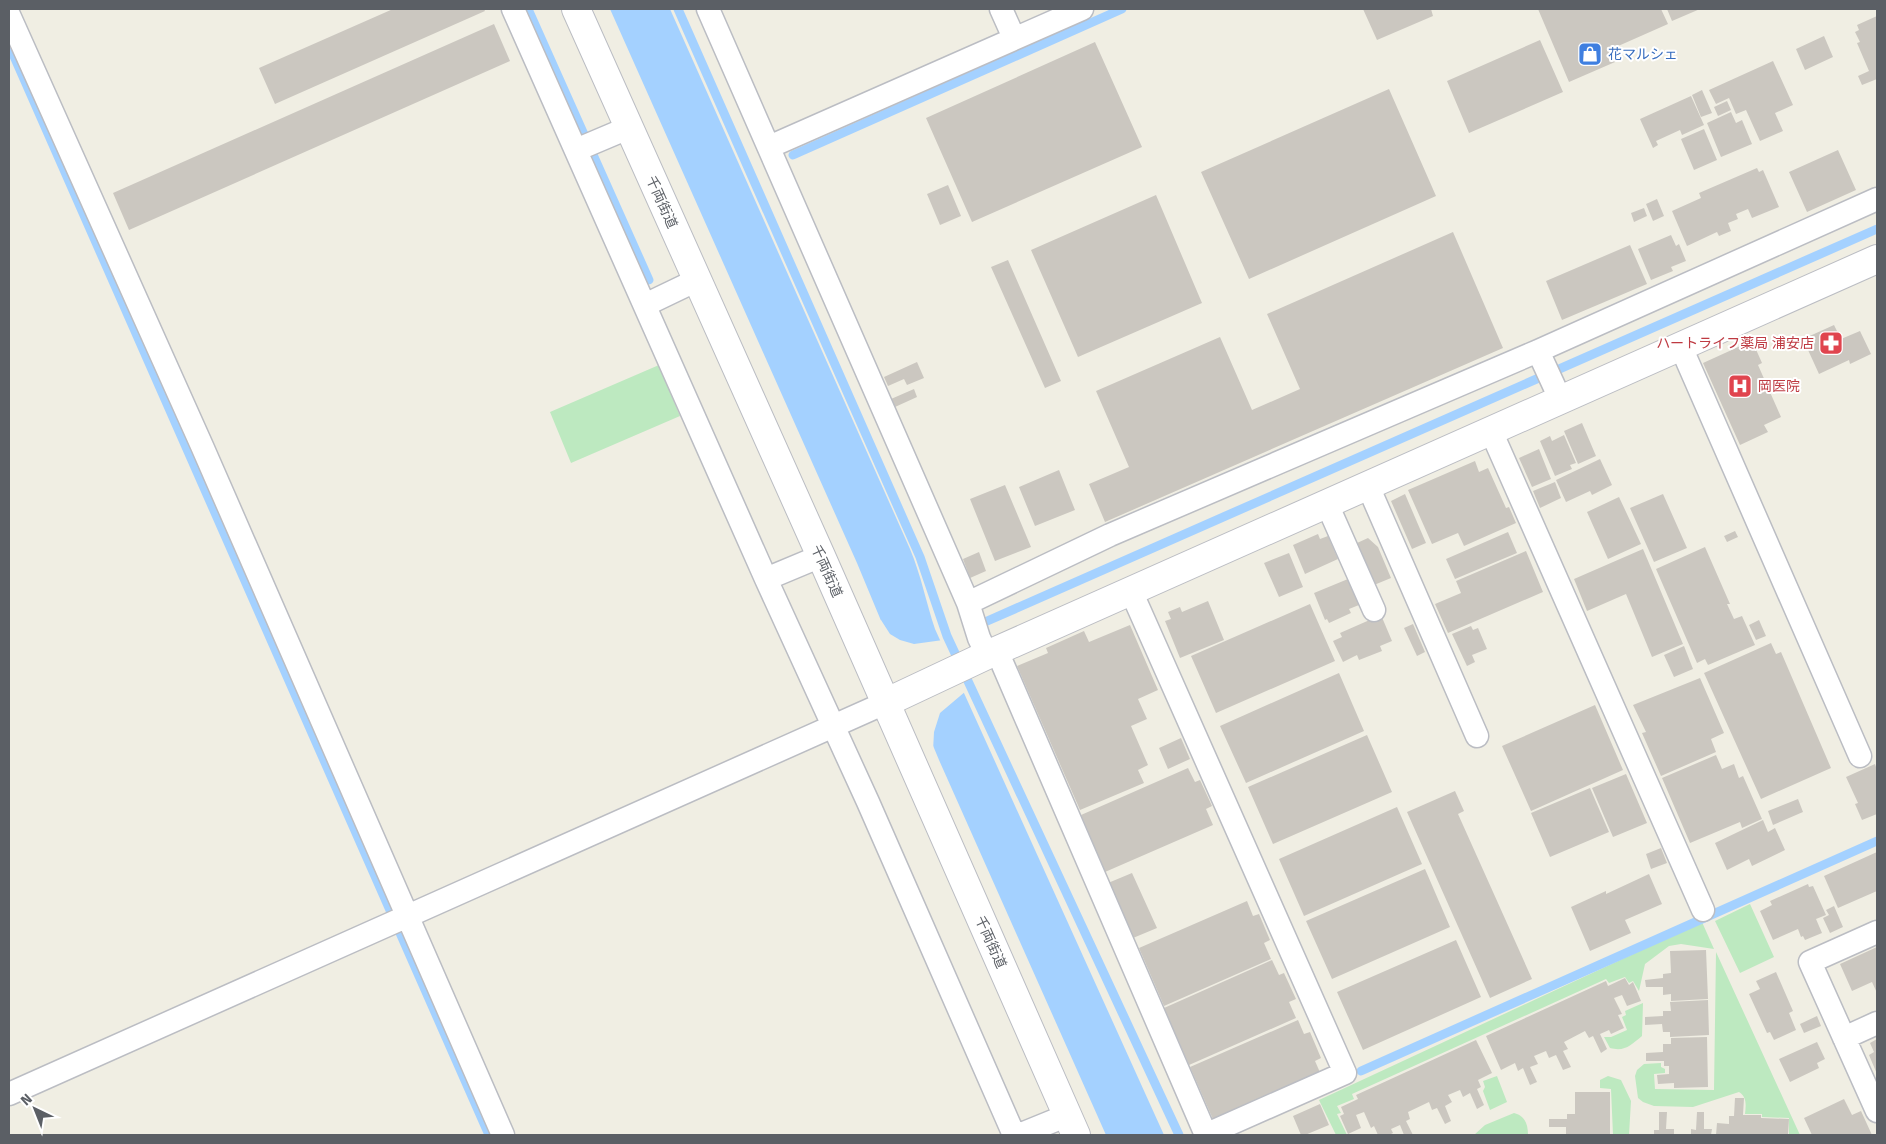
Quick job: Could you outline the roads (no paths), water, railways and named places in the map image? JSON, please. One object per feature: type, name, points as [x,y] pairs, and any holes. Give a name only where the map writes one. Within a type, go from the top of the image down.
[{"type":"street","points":[[513,9],[584,147],[644,305],[766,579],[1023,1133],[1072,1125]]},
{"type":"street","name":"千両街道","points":[[576,9],[821,556],[896,698],[1072,1125]]},
{"type":"street","points":[[708,9],[968,603],[984,657],[1206,1135],[1345,1073],[1131,591]]},
{"type":"street","points":[[1001,9],[1014,38]]},
{"type":"street","points":[[769,146],[1082,9]]},
{"type":"street","points":[[9,15],[202,446],[398,921],[502,1135]]},
{"type":"street","points":[[584,147],[628,128]]},
{"type":"street","points":[[968,603],[1110,535],[1549,374],[1877,199]]},
{"type":"street","points":[[9,1094],[1491,431],[1549,374],[1681,347],[1877,259]]},
{"type":"street","points":[[644,305],[697,280]]},
{"type":"street","points":[[1681,347],[1860,756]]},
{"type":"street","points":[[1491,431],[1703,910]]},
{"type":"street","points":[[1368,486],[1477,736]]},
{"type":"street","points":[[1327,504],[1374,610]]},
{"type":"street","points":[[766,579],[821,556]]},
{"type":"street","points":[[1877,932],[1810,962],[1877,1111]]},
{"type":"street","points":[[1844,1038],[1877,1023]]},
{"type":"water","points":[[610,9],[670,9],[910,549],[935,629],[1164,1135],[1106,1135],[939,760],[857,563]]},
{"type":"waterway","points":[[528,9],[649,280]]},
{"type":"waterway","points":[[678,9],[920,557],[947,636],[1179,1135]]},
{"type":"waterway","points":[[793,155],[1122,9]]},
{"type":"waterway","points":[[9,45],[489,1135]]},
{"type":"waterway","points":[[985,622],[1877,229]]},
{"type":"waterway","points":[[1361,1071],[1877,841]]},
{"type":"place","name":"花マルシェ","points":[[1590,54]]},
{"type":"place","name":"ハートライフ薬局 浦安店","points":[[1831,343]]},
{"type":"place","name":"岡医院","points":[[1740,386]]}]
